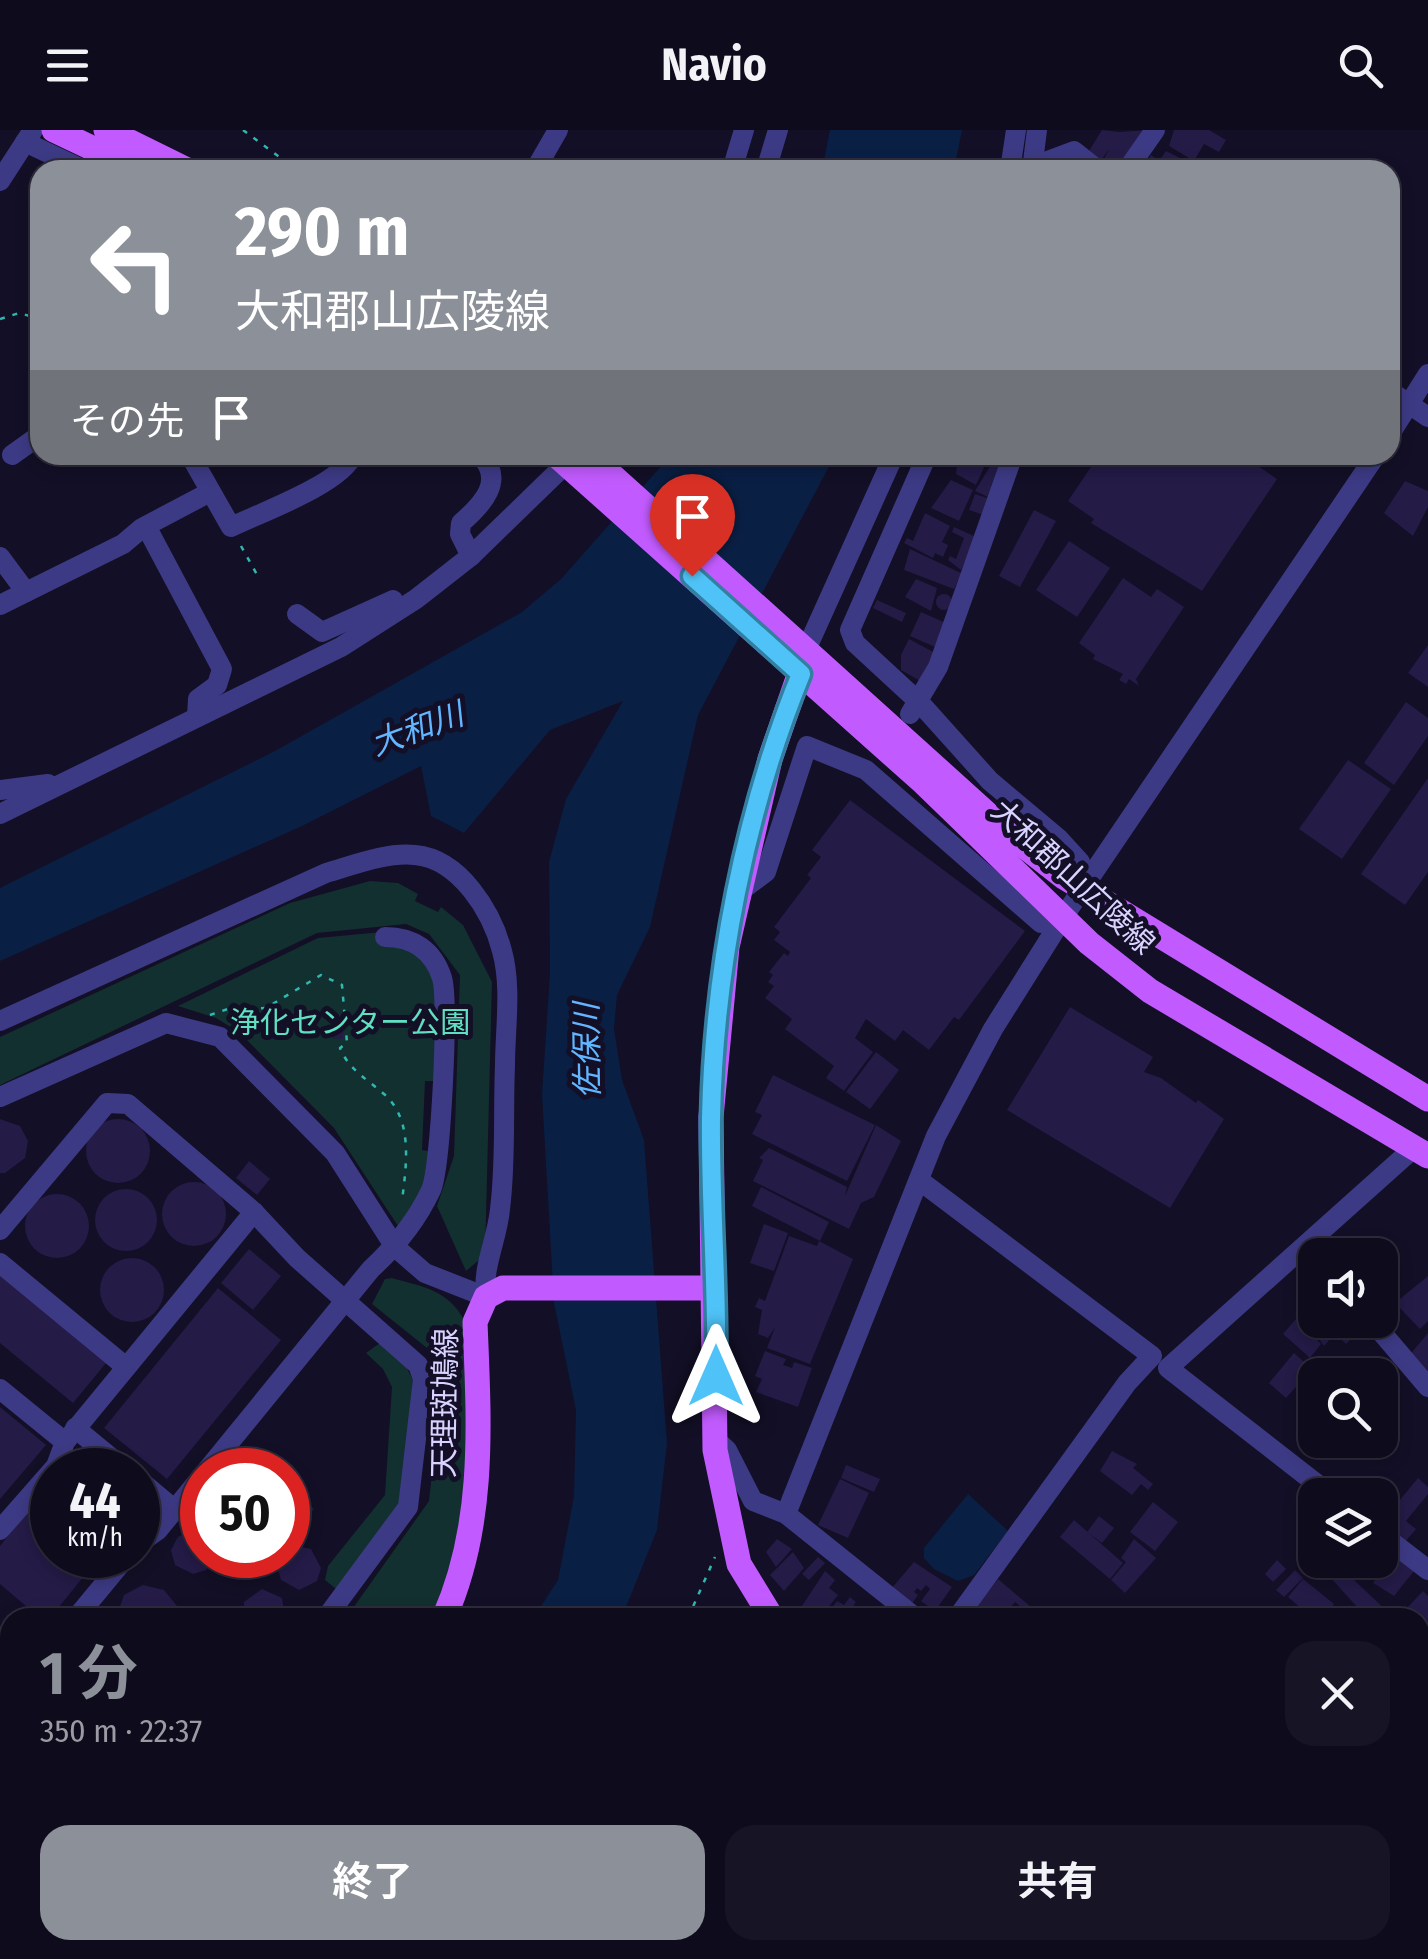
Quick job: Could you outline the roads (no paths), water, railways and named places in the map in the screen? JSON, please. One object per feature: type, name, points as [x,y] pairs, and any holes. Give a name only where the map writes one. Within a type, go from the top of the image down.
[{"type":"main road","points":[[54,130],[117,160]]},
{"type":"main road","points":[[106,130],[167,160]]},
{"type":"main road","name":"大和郡山広陵線","points":[[582,465],[793,652],[1015,839],[1083,888],[1428,1099]]},
{"type":"main road","points":[[766,1608],[739,1564],[715,1438],[711,1117],[720,1004],[739,892],[793,652]]},
{"type":"main road","name":"大和郡山広陵線","points":[[793,652],[1088,942],[1150,991],[1421,1152]]},
{"type":"main road","name":"天理斑鳩線","points":[[447,1608],[467,1550],[476,1499],[479,1431],[475,1322],[486,1297],[503,1288],[540,1286],[714,1288]]},
{"type":"street","points":[[541,160],[558,130]]},
{"type":"street","points":[[735,160],[744,130]]},
{"type":"street","points":[[769,160],[778,130]]},
{"type":"street","points":[[1012,160],[1016,130]]},
{"type":"street","points":[[1034,160],[1037,130]]},
{"type":"street","points":[[1134,160],[1155,130]]},
{"type":"street","points":[[0,182],[29,136],[68,160]]},
{"type":"street","points":[[1052,160],[1074,151],[1085,160]]},
{"type":"street","points":[[1400,419],[1428,374]]},
{"type":"street","points":[[1400,399],[1428,417]]},
{"type":"street","points":[[12,456],[30,442]]},
{"type":"street","points":[[195,465],[231,527],[316,486],[348,465]]},
{"type":"street","points":[[471,556],[460,534],[460,523],[482,504],[490,489],[488,465]]},
{"type":"street","points":[[0,814],[341,647],[471,556],[573,465]]},
{"type":"street","points":[[793,652],[889,465]]},
{"type":"street","points":[[923,465],[850,630],[855,642],[915,708],[990,781],[1059,838],[1080,862],[1083,888]]},
{"type":"street","points":[[915,708],[938,667],[1009,465]]},
{"type":"street","points":[[786,1514],[936,1136],[993,1030],[1064,916],[1369,465]]},
{"type":"street","points":[[0,604],[123,544],[146,526],[210,492]]},
{"type":"street","points":[[146,526],[222,668],[217,685],[198,699],[198,718]]},
{"type":"street","points":[[0,557],[26,592]]},
{"type":"street","points":[[297,614],[322,632],[422,585],[431,587]]},
{"type":"street","points":[[739,892],[766,872],[807,746],[867,767],[1041,923],[1064,916]]},
{"type":"street","points":[[0,790],[56,785]]},
{"type":"street","points":[[0,1021],[326,874],[372,860],[416,855],[444,864],[482,905],[503,952],[506,990],[501,1202],[497,1239],[482,1271],[486,1297]]},
{"type":"street","points":[[226,1448],[396,1247],[432,1190],[441,1157],[443,980],[422,946],[403,937],[385,937]]},
{"type":"street","points":[[0,1096],[166,1023],[220,1037],[335,1153],[396,1247],[425,1273],[486,1297]]},
{"type":"street","points":[[0,1230],[107,1104],[128,1104],[254,1212],[346,1302],[408,1352],[423,1379],[408,1507],[333,1608]]},
{"type":"street","points":[[1326,1238],[1421,1152]]},
{"type":"street","points":[[919,1180],[1152,1356],[1127,1383],[964,1608]]},
{"type":"street","points":[[66,1448],[70,1435],[254,1212]]},
{"type":"street","points":[[1298,1262],[1168,1368],[1310,1478]]},
{"type":"street","points":[[0,1263],[126,1367]]},
{"type":"street","points":[[1386,1338],[1428,1388]]},
{"type":"street","points":[[0,1389],[91,1448]]},
{"type":"street","points":[[715,1438],[727,1450],[753,1502],[786,1514],[904,1608]]},
{"type":"street","points":[[160,1497],[175,1510]]},
{"type":"street","points":[[0,1530],[30,1498]]},
{"type":"street","points":[[160,1528],[180,1504]]},
{"type":"street","points":[[1398,1547],[1428,1570]]},
{"type":"street","points":[[84,1608],[109,1578]]},
{"type":"water","points":[[830,130],[962,130],[956,160],[824,160]]},
{"type":"water","points":[[662,465],[830,465],[698,715],[650,927],[617,995],[614,1029],[622,1080],[644,1140],[667,1443],[657,1530],[626,1608],[540,1608],[558,1580],[574,1496],[576,1410],[554,1303],[542,1094],[550,974],[549,862],[566,799],[623,701],[550,730],[464,833],[431,816],[421,766],[302,826],[0,961],[0,888],[275,751],[522,612],[561,579]]},
{"type":"water","points":[[968,1494],[1008,1531],[974,1575],[958,1581],[934,1569],[924,1558],[924,1548]]},
{"type":"water label","name":"大和川","points":[[417,729]]},
{"type":"water label","name":"佐保川","points":[[587,1051]]},
{"type":"park label","name":"浄化センター公園","points":[[350,1023]]}]
